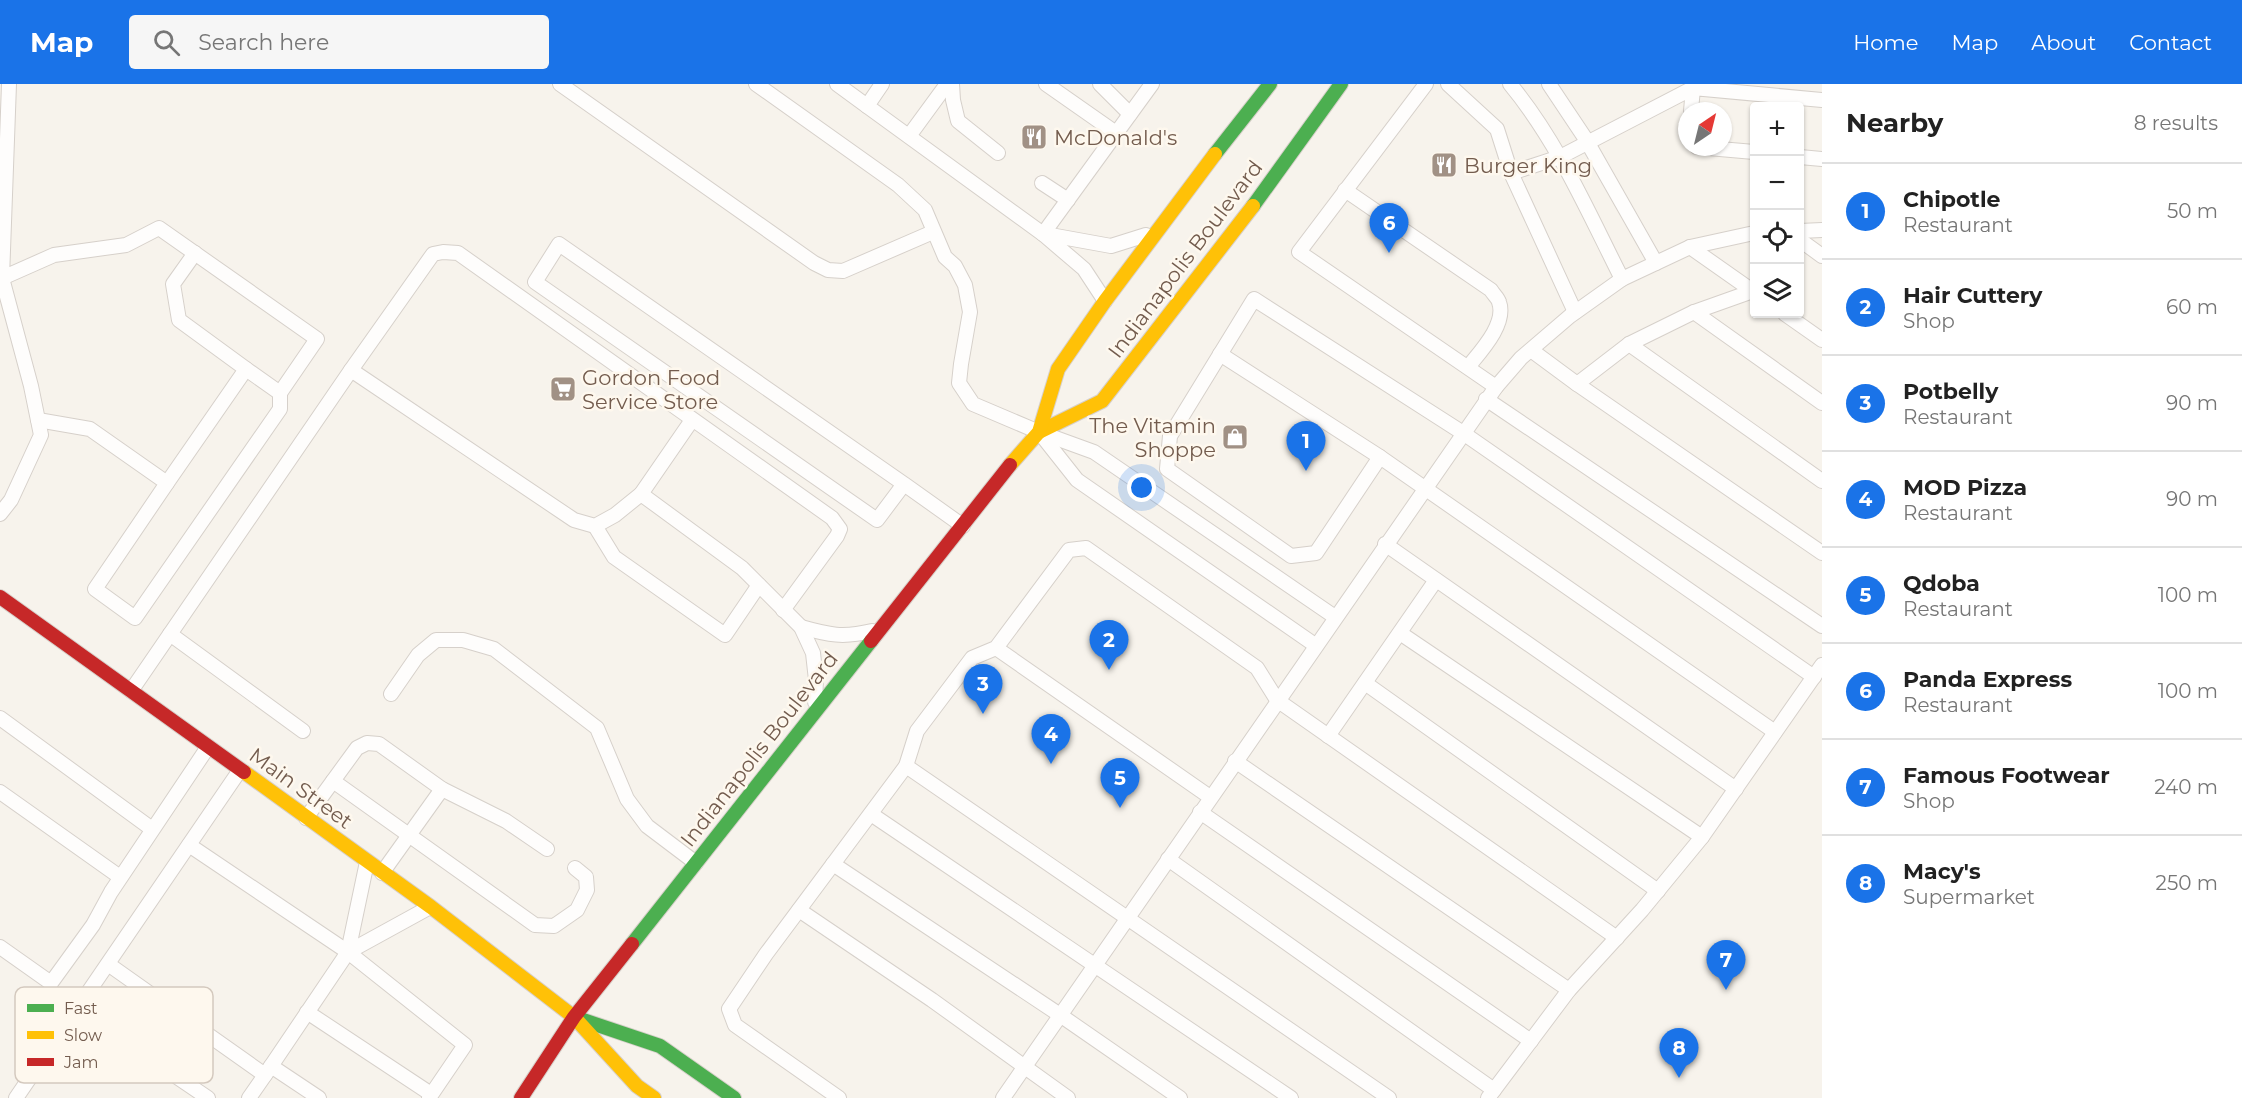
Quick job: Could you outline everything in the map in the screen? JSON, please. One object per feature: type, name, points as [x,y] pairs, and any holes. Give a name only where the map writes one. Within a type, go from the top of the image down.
[{"type":"main road","name":"Indianapolis Boulevard","points":[[521,1098],[574,1017],[1039,432],[1058,369],[1157,231],[1270,84]]},
{"type":"main road","name":"Indianapolis Boulevard","points":[[1039,432],[1102,401],[1253,205],[1341,84]]},
{"type":"main road","name":"Main Street","points":[[0,597],[431,907],[574,1017],[637,1086],[654,1098]]},
{"type":"main road","name":"Main Street","points":[[574,1017],[660,1046],[734,1098]]},
{"type":"lane","points":[[0,514],[10,500],[41,435],[1,279],[9,84]]},
{"type":"lane","points":[[560,84],[828,270],[843,271],[933,232]]},
{"type":"lane","points":[[756,84],[898,185],[925,210],[945,257],[955,267],[965,285],[970,312],[959,383],[973,404],[1094,452],[1335,617]]},
{"type":"lane","points":[[837,84],[1043,234],[1084,269],[1105,301]]},
{"type":"lane","points":[[867,106],[882,84]]},
{"type":"lane","points":[[909,136],[947,84]]},
{"type":"lane","points":[[952,84],[958,121],[998,153]]},
{"type":"lane","points":[[1046,84],[1116,133]]},
{"type":"lane","points":[[1100,84],[1130,114]]},
{"type":"lane","points":[[1043,234],[1152,84]]},
{"type":"lane","points":[[1426,84],[1299,252],[1496,387]]},
{"type":"lane","points":[[1448,84],[1497,129],[1510,173],[1575,312]]},
{"type":"lane","points":[[1510,84],[1538,119],[1560,157],[1622,279]]},
{"type":"lane","points":[[1549,84],[1588,143],[1656,263]]},
{"type":"lane","points":[[1510,173],[1560,157],[1693,86],[1822,100]]},
{"type":"lane","points":[[1692,102],[1693,86]]},
{"type":"lane","points":[[1732,150],[1750,152]]},
{"type":"lane","points":[[1804,157],[1822,159]]},
{"type":"lane","points":[[1042,183],[1068,200]]},
{"type":"lane","points":[[1346,190],[1491,290],[1500,303],[1499,318],[1493,335],[1468,367]]},
{"type":"lane","points":[[1,279],[54,255],[126,244],[159,228],[317,339],[280,393],[280,409],[135,618],[95,589],[246,369]]},
{"type":"lane","points":[[1804,231],[1822,230]]},
{"type":"lane","points":[[1043,234],[1111,246],[1157,231]]},
{"type":"lane","points":[[1002,1098],[1496,387],[1531,350],[1575,312],[1622,279],[1690,247],[1750,234]]},
{"type":"lane","points":[[1804,243],[1822,256]]},
{"type":"lane","points":[[904,484],[877,520],[535,282],[559,244],[904,484],[963,526]]},
{"type":"lane","points":[[1690,247],[1750,289]]},
{"type":"lane","points":[[131,691],[433,254],[443,252],[458,254],[832,518],[840,529],[837,536],[783,610]]},
{"type":"lane","points":[[195,253],[173,284],[179,320],[280,393]]},
{"type":"lane","points":[[1577,384],[1629,344],[1694,312],[1750,293]]},
{"type":"lane","points":[[1380,457],[1316,553],[1290,555],[1167,469],[1170,436],[1254,299],[1463,433],[1814,676]]},
{"type":"lane","points":[[1694,312],[1822,403]]},
{"type":"lane","points":[[1791,318],[1822,340]]},
{"type":"lane","points":[[1629,344],[1822,481]]},
{"type":"lane","points":[[1531,350],[1822,553]]},
{"type":"lane","points":[[1220,354],[1380,457],[1775,732]]},
{"type":"lane","points":[[351,370],[574,520],[595,526],[614,557],[725,635],[759,585]]},
{"type":"lane","points":[[1486,399],[1822,626]]},
{"type":"lane","points":[[38,420],[90,429],[167,483]]},
{"type":"lane","points":[[595,526],[641,494],[692,420]]},
{"type":"lane","points":[[1039,432],[1077,480],[1315,645]]},
{"type":"lane","points":[[641,494],[742,568],[801,627],[813,654],[816,680],[815,713]]},
{"type":"lane","points":[[1385,544],[1736,789]]},
{"type":"lane","points":[[839,1098],[735,1025],[729,1009],[906,766],[917,731],[972,658],[996,648],[1069,550],[1086,548],[1257,668],[1277,700],[1617,938]]},
{"type":"lane","points":[[1328,736],[1436,580]]},
{"type":"lane","points":[[801,627],[829,636],[855,635],[881,629]]},
{"type":"lane","points":[[1400,633],[1702,837]]},
{"type":"lane","points":[[170,634],[303,731]]},
{"type":"lane","points":[[391,694],[418,655],[436,640],[464,640],[494,649],[597,728],[627,799],[647,826],[696,862]]},
{"type":"lane","points":[[996,648],[1210,797]]},
{"type":"lane","points":[[1168,859],[1491,1094],[1569,990],[1658,891],[1702,837],[1822,664]]},
{"type":"lane","points":[[1365,683],[1658,891]]},
{"type":"lane","points":[[0,718],[152,830]]},
{"type":"lane","points":[[306,818],[357,748],[373,743],[379,744],[442,789],[506,822],[547,849]]},
{"type":"lane","points":[[0,947],[51,983],[93,925],[120,877],[208,747]]},
{"type":"lane","points":[[1235,761],[1569,990]]},
{"type":"lane","points":[[906,766],[1389,1098]]},
{"type":"lane","points":[[92,987],[240,770]]},
{"type":"lane","points":[[333,781],[535,925],[554,926],[577,910],[587,890],[586,877],[575,868]]},
{"type":"lane","points":[[382,873],[442,789]]},
{"type":"lane","points":[[0,792],[120,877]]},
{"type":"lane","points":[[1200,812],[1531,1041]]},
{"type":"lane","points":[[871,813],[1291,1098]]},
{"type":"lane","points":[[189,845],[348,952],[465,1045],[430,1096],[307,1012]]},
{"type":"lane","points":[[249,1098],[348,952],[367,861]]},
{"type":"lane","points":[[833,864],[1180,1098]]},
{"type":"lane","points":[[348,952],[431,907]]},
{"type":"lane","points":[[799,910],[932,1000],[1068,1098]]},
{"type":"lane","points":[[108,964],[142,987]]},
{"type":"lane","points":[[213,1034],[268,1071],[319,1098]]},
{"type":"lane","points":[[16,1098],[26,1083]]},
{"type":"lane","points":[[186,1083],[208,1098]]},
{"type":"traffic: fast","points":[[1215,154],[1270,84]]},
{"type":"traffic: fast","points":[[1253,206],[1341,84]]},
{"type":"traffic: fast","points":[[632,944],[871,641]]},
{"type":"traffic: fast","points":[[577,1018],[660,1046],[734,1098]]},
{"type":"traffic: slow","points":[[1010,465],[1039,432],[1058,369],[1105,301],[1215,154]]},
{"type":"traffic: slow","points":[[1039,432],[1102,401],[1253,206]]},
{"type":"traffic: slow","points":[[244,772],[431,907],[574,1017],[637,1086],[654,1098]]},
{"type":"traffic: jam","points":[[871,641],[1010,465]]},
{"type":"traffic: jam","points":[[0,597],[244,772]]},
{"type":"traffic: jam","points":[[521,1098],[574,1017],[632,944]]},
{"type":"place","name":"McDonald's","points":[[1034,137]]},
{"type":"place","name":"Burger King","points":[[1444,165]]},
{"type":"place","name":"Panda Express","points":[[1389,253]]},
{"type":"place","name":"Gordon Food Service Store","points":[[563,389]]},
{"type":"place","name":"The Vitamin Shoppe","points":[[1235,437]]},
{"type":"place","name":"Chipotle","points":[[1306,471]]},
{"type":"place","name":"Hair Cuttery","points":[[1109,670]]},
{"type":"place","name":"Potbelly","points":[[983,714]]},
{"type":"place","name":"MOD Pizza","points":[[1051,764]]},
{"type":"place","name":"Qdoba","points":[[1120,808]]},
{"type":"place","name":"Famous Footwear","points":[[1726,990]]},
{"type":"place","name":"Macy's","points":[[1679,1078]]}]
